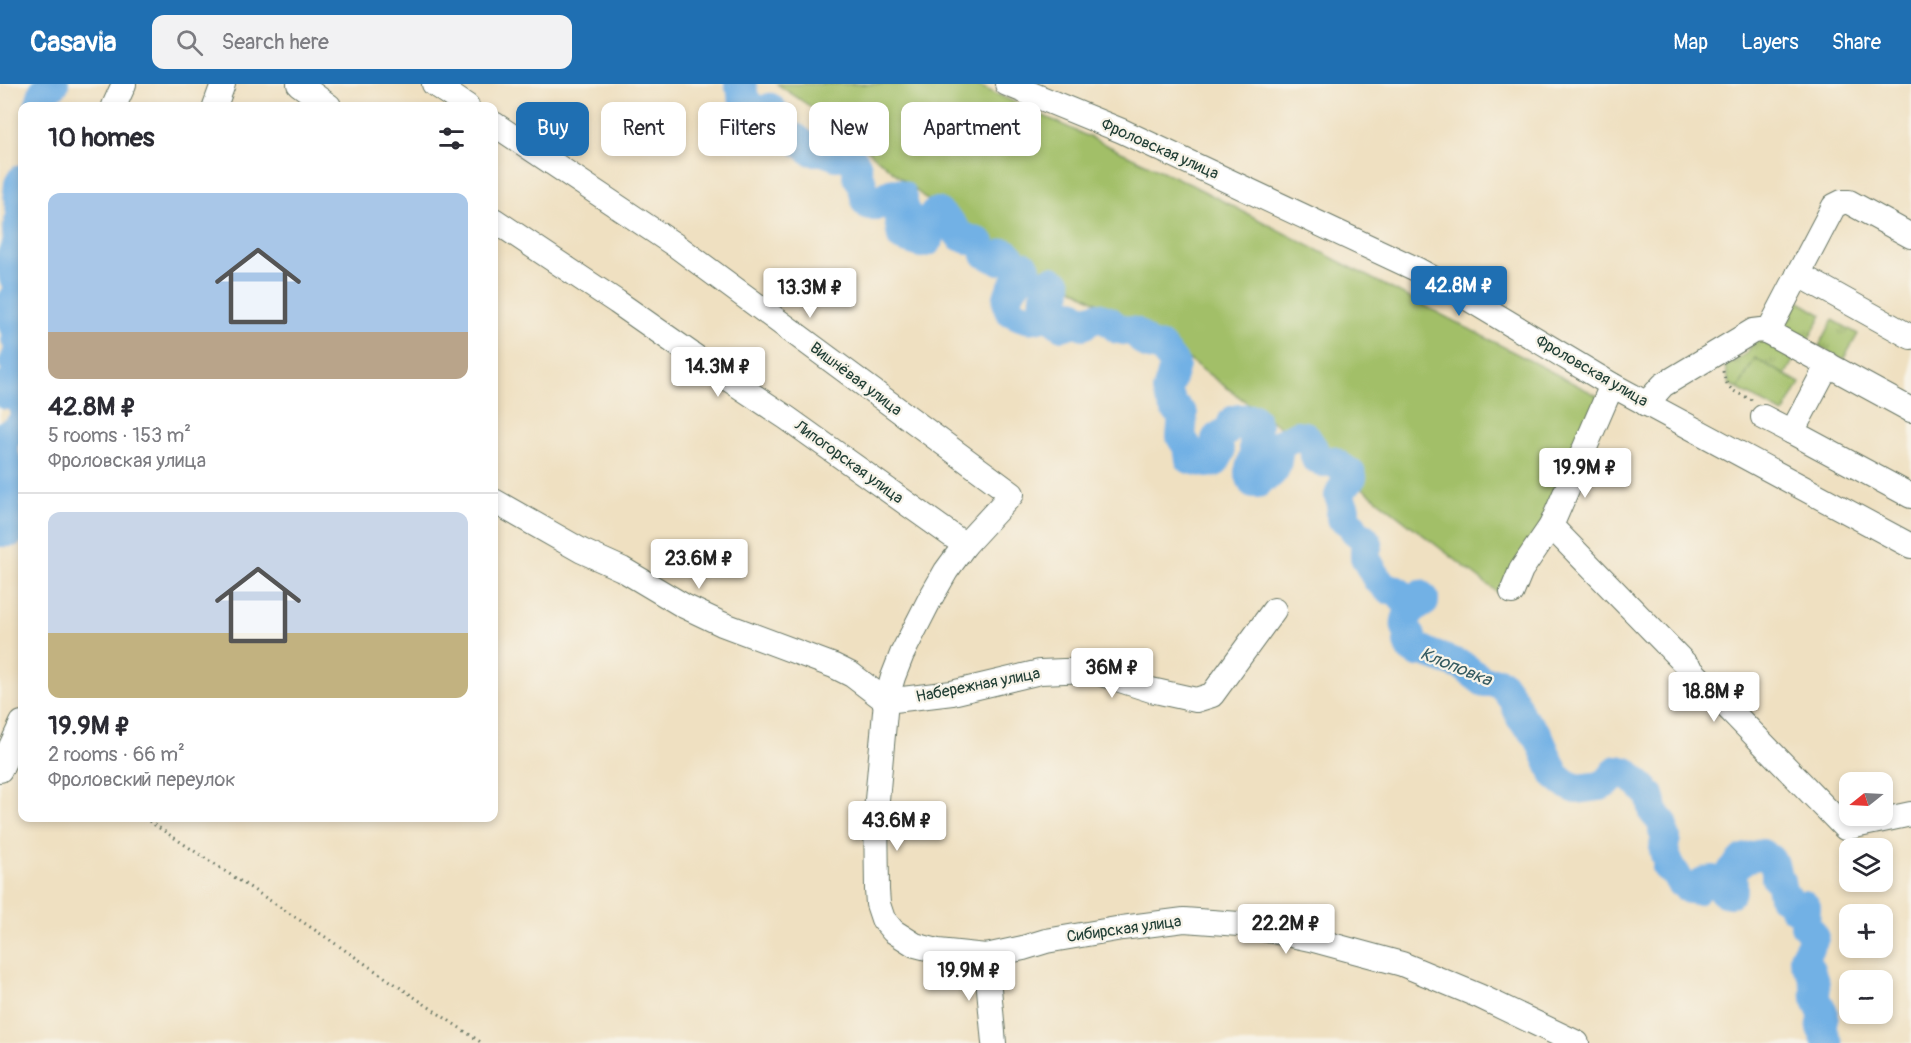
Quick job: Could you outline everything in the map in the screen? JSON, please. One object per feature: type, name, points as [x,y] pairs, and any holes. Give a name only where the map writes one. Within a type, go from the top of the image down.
[{"type":"street","points":[[116,102],[124,84]]},
{"type":"street","points":[[216,102],[223,84]]},
{"type":"street","points":[[299,84],[324,102]]},
{"type":"street","points":[[434,84],[461,102]]},
{"type":"street","name":"Фроловская улица","points":[[1007,84],[1122,131],[1382,252],[1454,290],[1646,404],[1911,546]]},
{"type":"street","name":"Вишнёвая улица","points":[[498,127],[678,247],[1012,494],[965,545]]},
{"type":"street","points":[[1768,332],[1834,206],[1848,202],[1911,236]]},
{"type":"street","name":"Липогорская улица","points":[[498,223],[787,418],[965,545]]},
{"type":"street","points":[[1798,274],[1911,337]]},
{"type":"street","points":[[1646,404],[1663,385],[1753,331],[1761,330],[1911,410]]},
{"type":"street","points":[[1792,432],[1828,364]]},
{"type":"street","points":[[1512,592],[1521,570],[1551,526],[1612,385]]},
{"type":"street","points":[[1763,417],[1911,496]]},
{"type":"street","points":[[498,503],[684,606],[722,624],[834,666],[852,675],[886,700]]},
{"type":"street","points":[[1551,526],[1845,828],[1911,814]]},
{"type":"street","name":"Сибирская улица","points":[[965,545],[946,571],[916,626],[893,677],[886,700],[876,811],[877,890],[878,904],[883,919],[893,932],[915,945],[938,951],[986,956],[1046,941],[1143,925],[1184,920],[1239,924],[1310,939],[1402,964],[1479,996],[1577,1043]]},
{"type":"street","name":"Набережная улица","points":[[886,700],[952,693],[1040,672],[1089,670],[1151,690],[1196,700],[1212,695],[1274,610]]},
{"type":"street","points":[[0,770],[18,732]]},
{"type":"street","points":[[986,956],[994,1043]]},
{"type":"path","points":[[1719,352],[1727,386],[1765,407],[1763,417]]},
{"type":"path","points":[[150,822],[482,1043]]},
{"type":"green space","points":[[777,84],[975,84],[1014,102],[901,102],[901,156],[1041,156],[1041,115],[1190,184],[1602,398],[1543,522],[1501,595],[1357,484],[1165,342],[942,212],[874,156],[889,156],[889,102],[809,102],[809,106]]},
{"type":"green space","points":[[1798,301],[1822,315],[1808,340],[1784,327]]},
{"type":"green space","points":[[1833,320],[1858,334],[1843,360],[1819,346]]},
{"type":"green space","points":[[1760,340],[1794,359],[1785,375],[1755,358],[1738,389],[1729,384],[1725,366],[1747,353],[1753,342]]},
{"type":"green space","points":[[1755,358],[1800,383],[1783,414],[1738,389]]},
{"type":"waterway","name":"Клоповка","points":[[40,102],[44,90],[54,84]]},
{"type":"waterway","name":"Клоповка","points":[[739,84],[743,89],[742,95],[754,112],[770,108],[774,112],[767,117],[765,122],[779,135],[795,138],[812,151],[850,156],[857,167],[857,176],[862,183],[866,202],[869,205],[878,205],[891,194],[901,195],[905,211],[899,220],[902,237],[921,243],[928,241],[930,232],[928,220],[937,212],[951,224],[960,236],[980,243],[986,254],[999,260],[1003,259],[1006,253],[1016,266],[1024,266],[1026,272],[1014,285],[1009,295],[1010,311],[1028,318],[1039,317],[1044,308],[1046,283],[1052,281],[1057,284],[1054,317],[1062,326],[1068,324],[1072,314],[1083,325],[1097,317],[1109,321],[1118,329],[1135,332],[1147,344],[1161,347],[1175,365],[1167,391],[1173,406],[1183,415],[1181,437],[1188,448],[1190,459],[1208,463],[1215,462],[1220,453],[1216,439],[1229,429],[1233,421],[1254,419],[1257,426],[1254,437],[1254,454],[1249,472],[1253,483],[1258,483],[1275,469],[1279,444],[1298,435],[1305,436],[1313,448],[1316,459],[1323,462],[1332,461],[1351,474],[1352,477],[1339,496],[1345,509],[1341,517],[1351,524],[1368,544],[1365,557],[1377,579],[1388,589],[1400,593],[1407,602],[1420,595],[1424,598],[1424,602],[1411,612],[1406,621],[1407,631],[1411,636],[1408,642],[1410,648],[1416,652],[1423,650],[1463,666],[1484,682],[1502,684],[1514,701],[1521,718],[1538,736],[1555,775],[1566,784],[1577,789],[1600,786],[1608,782],[1617,770],[1626,772],[1650,795],[1654,813],[1663,823],[1667,867],[1675,873],[1680,882]]},
{"type":"waterway","name":"Клоповка","points":[[18,227],[18,242]]},
{"type":"waterway","name":"Клоповка","points":[[18,242],[11,257],[14,278],[18,283]]},
{"type":"waterway","name":"Клоповка","points":[[18,288],[11,302],[12,321],[18,344]]},
{"type":"waterway","name":"Клоповка","points":[[18,353],[14,363],[18,370]]},
{"type":"waterway","name":"Клоповка","points":[[18,373],[5,390],[7,395],[18,394]]},
{"type":"waterway","name":"Клоповка","points":[[0,532],[11,532],[12,530],[2,522],[8,513],[3,507],[10,484],[3,441],[5,436],[18,428]]},
{"type":"waterway","name":"Клоповка","points":[[1689,889],[1696,890],[1705,881],[1712,880],[1724,892],[1730,893],[1733,887],[1732,871],[1743,859],[1762,854],[1771,861],[1775,867],[1776,878],[1780,881],[1783,897],[1789,899],[1795,908],[1799,909],[1804,905],[1806,907],[1805,925],[1814,938],[1804,960],[1810,970],[1815,984],[1816,998],[1824,1015],[1821,1028],[1828,1043]]}]
